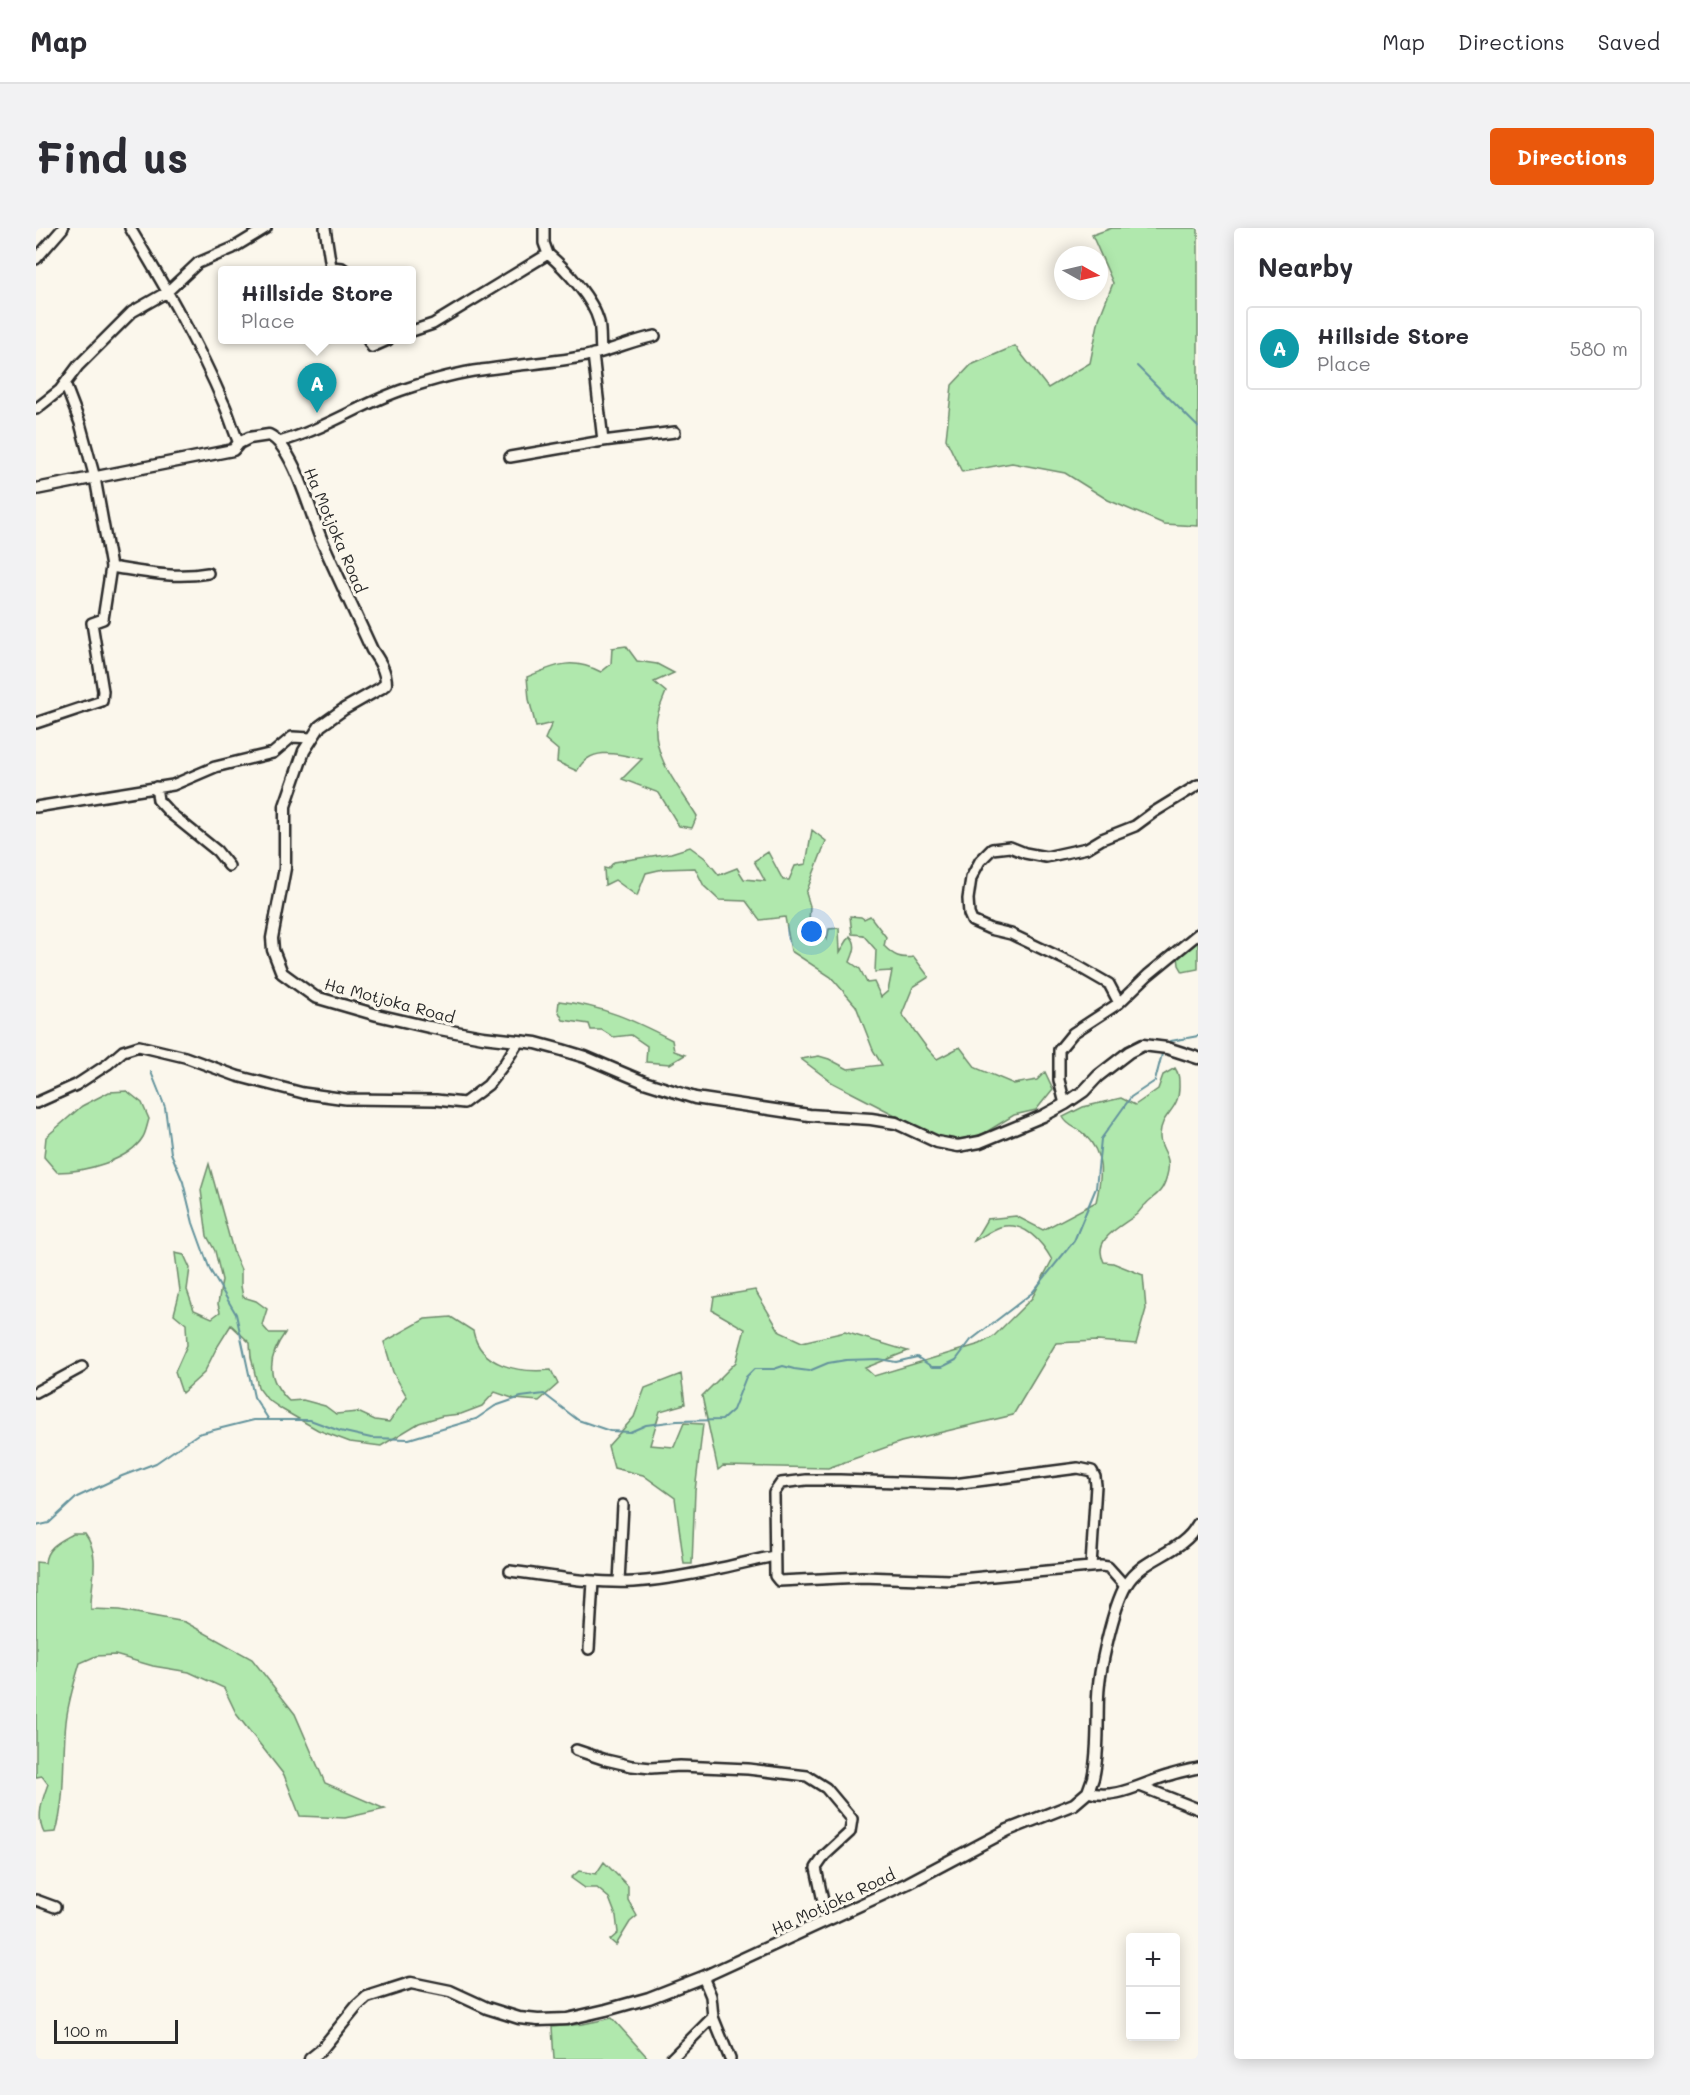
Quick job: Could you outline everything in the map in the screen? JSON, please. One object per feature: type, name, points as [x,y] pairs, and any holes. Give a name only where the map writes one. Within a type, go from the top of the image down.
[{"type":"street","points":[[36,259],[63,228]]},
{"type":"street","points":[[130,228],[168,292],[220,395],[239,443]]},
{"type":"street","points":[[36,409],[65,384],[78,366],[132,312],[168,292],[198,263],[233,248],[266,228]]},
{"type":"street","points":[[325,228],[332,266]]},
{"type":"street","points":[[544,228],[544,243],[548,254],[564,269],[592,305],[598,322],[597,353],[603,441]]},
{"type":"street","points":[[416,329],[443,318],[548,254]]},
{"type":"street","points":[[36,489],[233,450],[239,443],[256,436],[269,435],[279,442],[304,436],[359,408],[405,389],[481,370],[533,365],[597,353],[655,336]]},
{"type":"street","points":[[36,723],[102,701],[102,684],[92,623],[103,619],[111,567],[95,478],[80,423],[65,384]]},
{"type":"street","points":[[510,458],[603,441],[675,432]]},
{"type":"street","name":"Ha Motjoka Road","points":[[279,442],[300,478],[321,540],[386,678],[386,684],[329,718],[311,738],[304,751],[285,806],[285,868],[272,938],[276,959],[282,973],[315,997],[377,1015],[460,1033],[536,1043],[585,1057],[644,1082],[695,1098],[808,1115],[872,1119],[916,1131],[937,1142],[958,1146],[980,1142],[1043,1116],[1065,1104],[1084,1091],[1098,1076],[1128,1052],[1143,1045],[1167,1048],[1198,1058]]},
{"type":"street","points":[[111,567],[168,576],[188,577],[208,573]]},
{"type":"street","points":[[36,807],[173,785],[215,767],[273,753],[292,736],[311,738]]},
{"type":"street","points":[[1119,1003],[1109,984],[1076,965],[1011,934],[990,929],[972,921],[968,899],[971,878],[980,861],[992,849],[1010,847],[1046,857],[1087,848],[1102,839],[1135,826],[1198,784]]},
{"type":"street","points":[[156,787],[158,800],[170,813],[216,851],[229,866]]},
{"type":"street","points":[[1065,1104],[1059,1080],[1059,1050],[1073,1033],[1119,1003],[1148,975],[1198,934]]},
{"type":"street","points":[[36,1103],[76,1085],[123,1051],[139,1046],[185,1057],[237,1076],[303,1093],[345,1099],[464,1102],[488,1084],[519,1041]]},
{"type":"street","points":[[36,1392],[82,1367]]},
{"type":"street","points":[[1091,1566],[1095,1477],[1092,1471],[1078,1468],[954,1484],[807,1480],[782,1483],[774,1493],[775,1576],[779,1581],[862,1577],[950,1580],[1091,1566],[1108,1567],[1125,1586]]},
{"type":"street","points":[[619,1582],[623,1505]]},
{"type":"street","points":[[1198,1524],[1186,1540],[1137,1572],[1125,1586],[1114,1618],[1101,1672],[1095,1768],[1088,1792],[1099,1796],[1198,1768]]},
{"type":"street","points":[[510,1571],[593,1581],[635,1582],[774,1556]]},
{"type":"street","points":[[589,1649],[593,1581]]},
{"type":"street","points":[[576,1750],[632,1766],[748,1769],[807,1776],[826,1788],[852,1819],[850,1833],[825,1855],[816,1868],[827,1920]]},
{"type":"street","points":[[1140,1786],[1198,1809]]},
{"type":"street","name":"Ha Motjoka Road","points":[[310,2059],[320,2051],[357,2006],[368,1997],[411,1983],[450,1990],[487,2008],[519,2018],[538,2020],[567,2019],[649,1998],[704,1977],[908,1883],[1008,1830],[1074,1804],[1088,1792]]},
{"type":"street","points":[[36,1900],[55,1907]]},
{"type":"street","points":[[704,1977],[711,1996],[713,2017],[730,2059]]},
{"type":"street","points":[[671,2059],[713,2017]]},
{"type":"green space","points":[[1112,228],[1198,228],[1198,526],[1164,524],[1108,500],[1065,473],[1012,463],[962,472],[946,439],[952,385],[971,365],[1015,346],[1048,388],[1090,363],[1099,319],[1113,283],[1108,272],[1108,246],[1097,246],[1092,235]]},
{"type":"green space","points":[[626,646],[637,661],[657,664],[674,673],[654,682],[666,692],[657,716],[656,737],[669,773],[697,816],[692,828],[679,826],[659,793],[622,779],[642,759],[606,753],[597,754],[589,757],[577,771],[557,762],[558,750],[545,739],[552,723],[536,727],[529,699],[527,677],[564,664],[581,665],[601,672],[611,664],[612,648]]},
{"type":"green space","points":[[812,830],[826,841],[806,893],[810,906],[809,922],[820,924],[827,940],[829,929],[839,928],[840,952],[850,936],[855,945],[850,962],[860,969],[867,983],[874,982],[881,997],[888,991],[892,971],[875,972],[876,950],[863,935],[852,934],[850,916],[864,919],[870,916],[886,937],[884,946],[898,956],[914,957],[929,977],[913,987],[902,1014],[927,1048],[937,1059],[960,1047],[976,1068],[1014,1084],[1037,1080],[1045,1072],[1053,1089],[1036,1110],[1014,1115],[983,1134],[957,1140],[932,1134],[833,1083],[801,1059],[819,1056],[848,1069],[882,1065],[873,1050],[856,1006],[831,977],[791,951],[785,917],[760,920],[746,901],[719,900],[704,886],[695,868],[663,869],[646,873],[637,896],[615,880],[605,885],[604,868],[608,869],[614,862],[671,853],[690,847],[705,858],[719,875],[737,868],[744,879],[765,881],[754,861],[768,852],[783,880],[789,880],[795,866],[806,864]]},
{"type":"green space","points":[[1198,938],[1198,969],[1183,972],[1178,956]]},
{"type":"green space","points":[[559,1001],[590,1006],[631,1020],[672,1040],[674,1051],[685,1055],[670,1064],[646,1062],[647,1046],[631,1035],[613,1037],[602,1030],[591,1030],[589,1024],[563,1020],[558,1010]]},
{"type":"green space","points":[[1175,1068],[1179,1078],[1179,1094],[1174,1107],[1161,1127],[1160,1135],[1168,1164],[1164,1185],[1137,1214],[1110,1234],[1102,1246],[1101,1254],[1104,1262],[1113,1263],[1143,1275],[1146,1309],[1136,1344],[1097,1341],[1056,1343],[1013,1415],[901,1442],[828,1468],[723,1466],[718,1470],[702,1396],[736,1362],[745,1329],[712,1310],[714,1297],[755,1290],[780,1332],[802,1342],[845,1332],[908,1351],[865,1368],[874,1376],[980,1344],[993,1337],[1032,1298],[1052,1260],[1031,1234],[1017,1227],[1000,1227],[974,1241],[987,1219],[1016,1216],[1043,1230],[1096,1202],[1100,1183],[1100,1166],[1096,1150],[1085,1135],[1067,1123],[1063,1117],[1083,1107],[1121,1098],[1135,1105],[1158,1089],[1163,1075]]},
{"type":"green space","points":[[127,1091],[142,1103],[149,1119],[144,1135],[136,1145],[127,1153],[104,1164],[57,1172],[44,1157],[46,1137],[82,1106],[109,1092]]},
{"type":"green space","points":[[209,1164],[234,1254],[241,1270],[243,1297],[256,1301],[267,1309],[262,1325],[269,1333],[285,1333],[275,1351],[272,1368],[276,1385],[289,1401],[303,1400],[325,1406],[336,1414],[358,1412],[375,1420],[389,1422],[407,1397],[393,1372],[384,1342],[425,1319],[451,1317],[473,1331],[477,1343],[493,1360],[515,1368],[551,1370],[558,1384],[539,1401],[515,1399],[495,1392],[482,1406],[461,1414],[442,1416],[419,1423],[381,1446],[350,1442],[318,1430],[267,1399],[258,1387],[250,1343],[231,1325],[204,1373],[182,1393],[175,1372],[187,1345],[186,1324],[174,1314],[180,1291],[175,1253],[184,1255],[190,1268],[187,1290],[194,1310],[212,1318],[220,1312],[218,1304],[222,1280],[215,1251],[207,1236],[201,1190]]},
{"type":"green space","points":[[681,1374],[685,1404],[660,1411],[650,1445],[674,1447],[684,1423],[703,1424],[695,1491],[692,1564],[684,1564],[675,1498],[643,1475],[614,1468],[608,1446],[634,1417],[645,1388]]},
{"type":"green space","points":[[73,1534],[85,1534],[93,1552],[91,1609],[120,1610],[185,1622],[252,1659],[295,1714],[325,1783],[385,1809],[345,1818],[300,1816],[284,1775],[237,1715],[224,1688],[189,1672],[153,1666],[115,1655],[96,1656],[80,1663],[66,1722],[63,1791],[59,1818],[56,1832],[44,1833],[40,1815],[48,1784],[42,1776],[36,1777],[36,1562],[45,1563],[51,1549]]},
{"type":"green space","points":[[604,1862],[628,1886],[628,1900],[637,1916],[630,1922],[616,1945],[610,1940],[618,1933],[616,1916],[609,1898],[597,1888],[585,1888],[571,1878],[579,1871],[596,1874]]},
{"type":"green space","points":[[612,2018],[649,2059],[554,2059],[552,2027]]},
{"type":"waterway","points":[[1137,366],[1198,427]]},
{"type":"waterway","points":[[1171,1041],[1198,1036]]},
{"type":"waterway","points":[[36,1526],[49,1523],[77,1497],[156,1463],[198,1434],[254,1420],[310,1420],[340,1431],[371,1438],[409,1439],[476,1419],[495,1406],[521,1397],[544,1394],[578,1420],[610,1431],[630,1432],[646,1425],[677,1421],[722,1420],[733,1410],[746,1377],[754,1369],[774,1369],[783,1366],[809,1371],[828,1363],[846,1360],[879,1359],[896,1362],[917,1357],[932,1367],[942,1367],[956,1360],[971,1340],[1032,1293],[1074,1241],[1096,1188],[1101,1139],[1131,1097],[1155,1081],[1162,1054]]},
{"type":"waterway","points":[[151,1072],[165,1107],[171,1153],[183,1182],[193,1223],[210,1270],[236,1314],[254,1397],[269,1420]]},
{"type":"place","name":"Hillside Store","points":[[317,413]]}]
